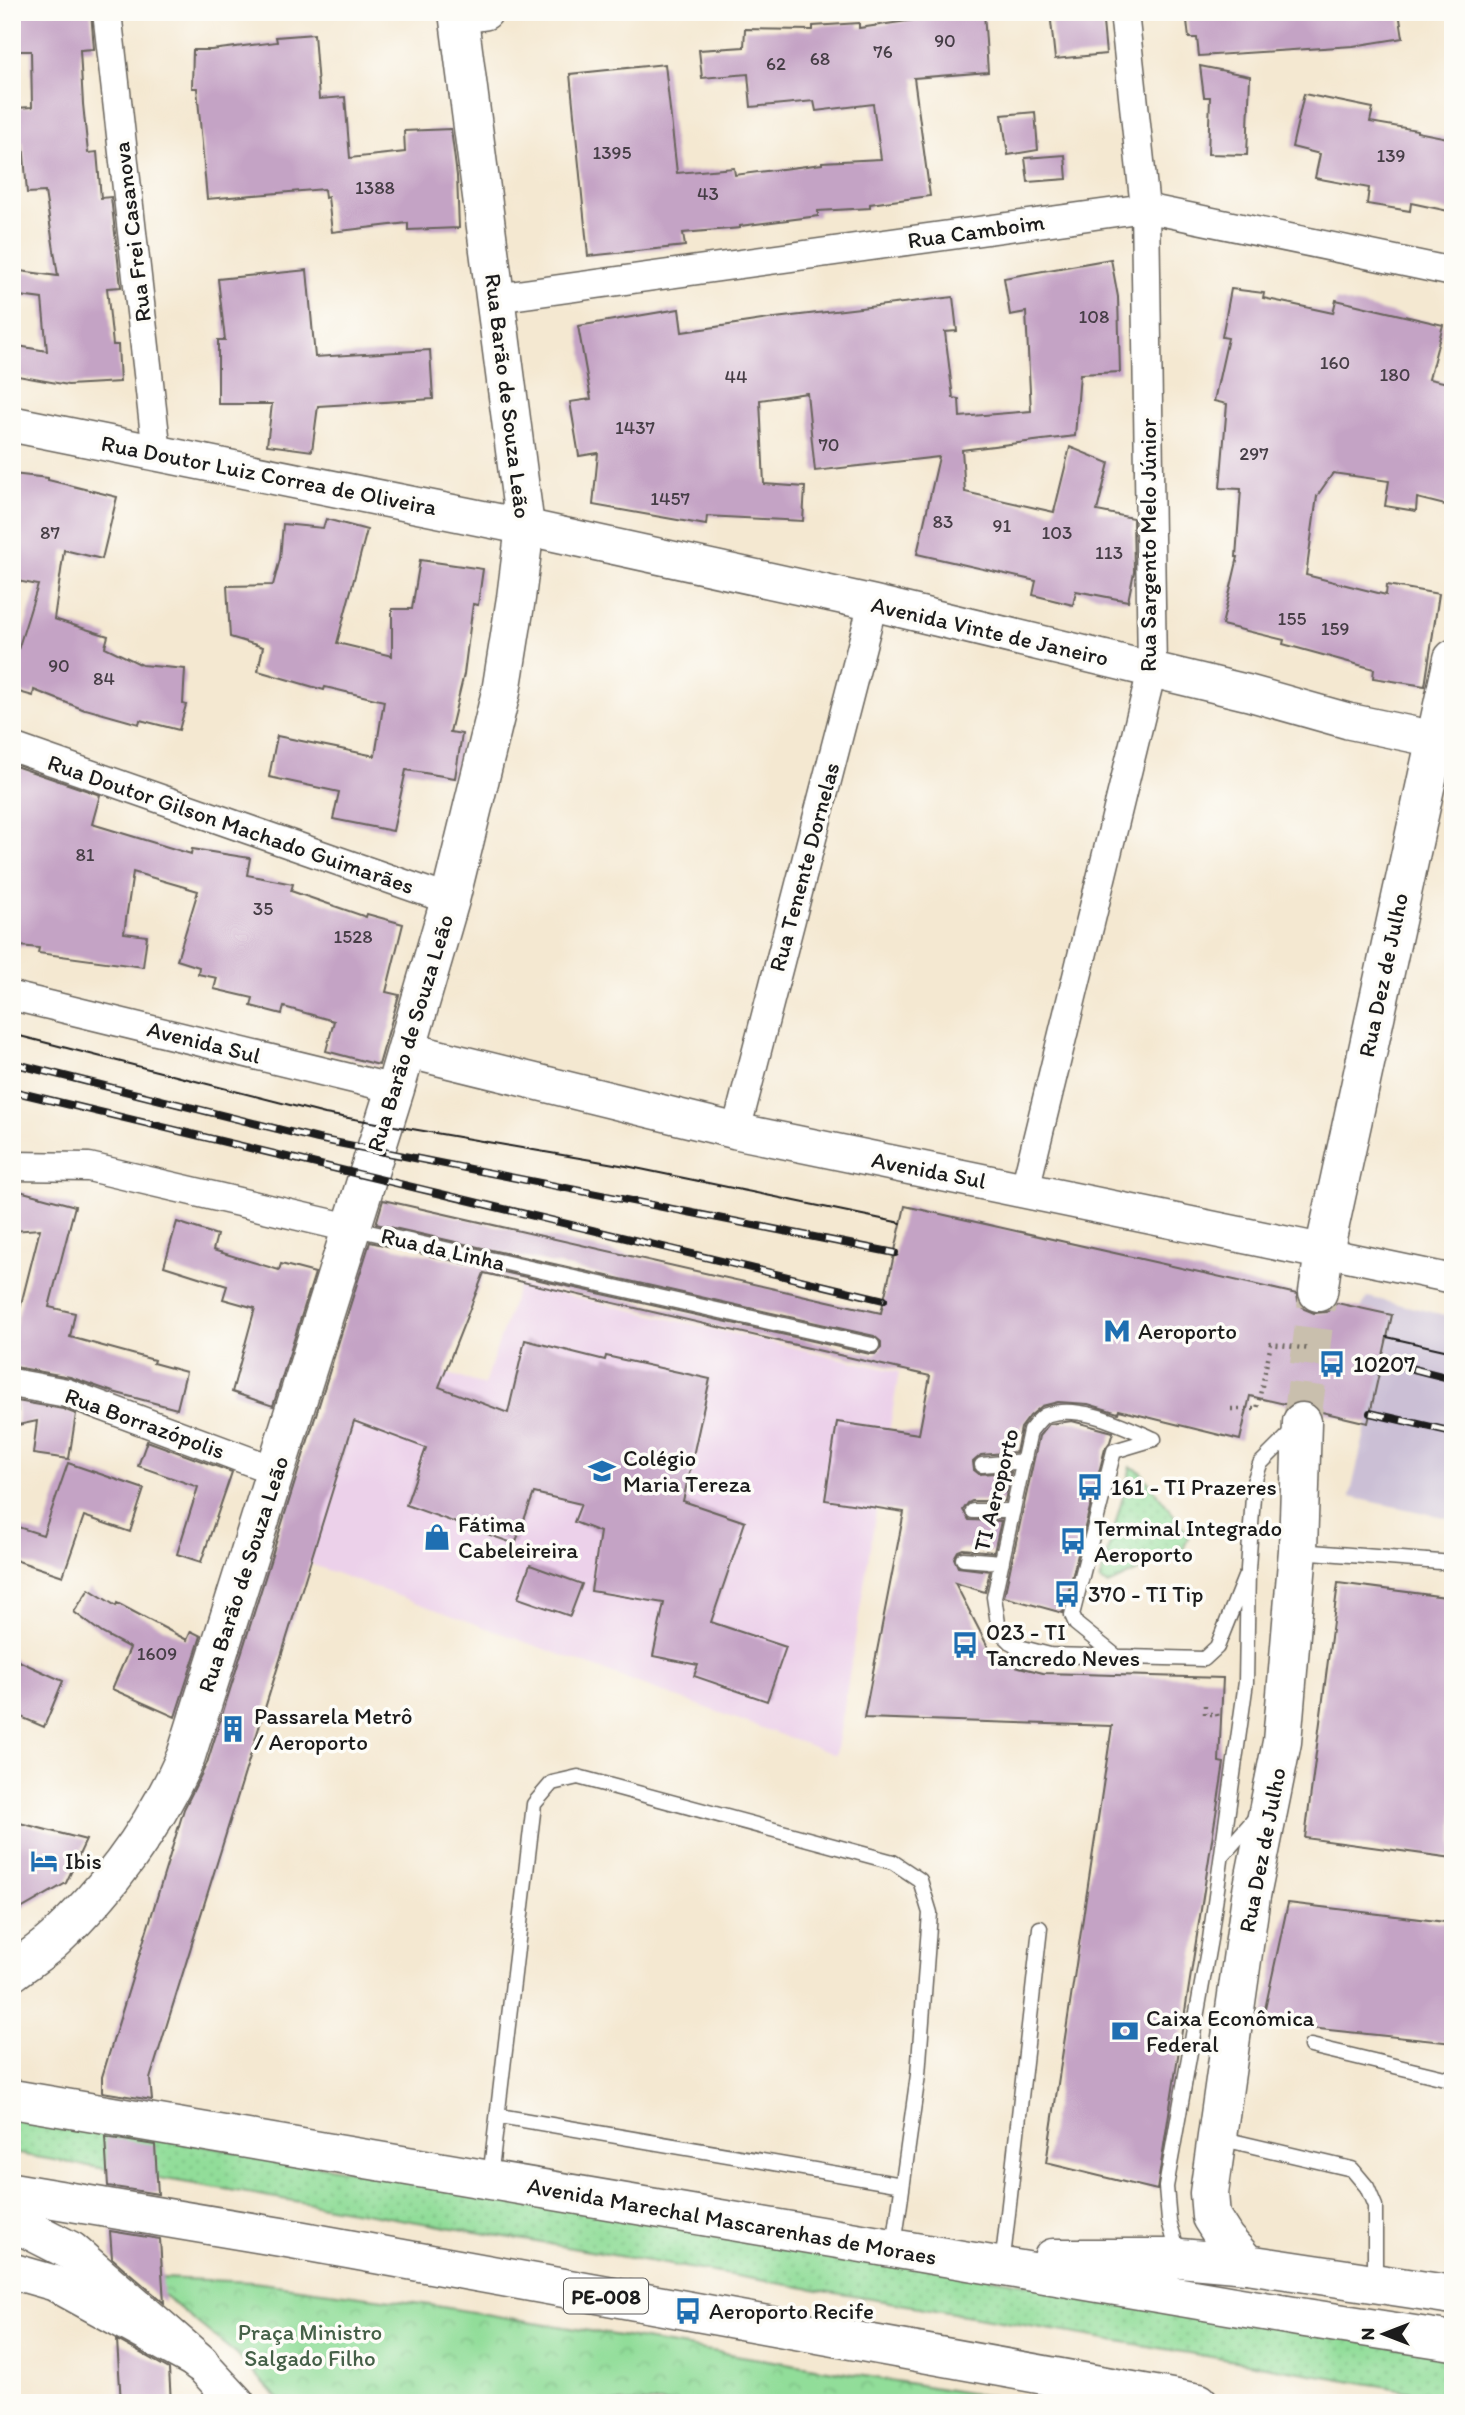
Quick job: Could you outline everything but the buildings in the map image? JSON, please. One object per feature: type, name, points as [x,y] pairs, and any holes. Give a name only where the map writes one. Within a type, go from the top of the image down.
[{"type":"main road","name":"Rua Barão de Souza Leão","points":[[12,1972],[54,1940],[111,1880],[148,1830],[186,1756],[407,1050],[450,900],[501,692],[525,527],[496,298],[467,14]]},
{"type":"main road","name":"Rua Dez de Julho","points":[[1318,1292],[1324,1252],[1443,741],[1453,659]]},
{"type":"main road","name":"Rua Dez de Julho","points":[[1247,2264],[1225,2239],[1211,2217],[1209,2193],[1251,1896],[1282,1742],[1298,1550],[1302,1422]]},
{"type":"main road","name":"Avenida Marechal Mascarenhas de Moraes","points":[[12,2099],[1453,2341]]},
{"type":"main road","name":"PE-008","points":[[12,2192],[288,2238],[1199,2403]]},
{"type":"main road","points":[[12,2221],[71,2251],[200,2363]]},
{"type":"main road","points":[[954,2259],[1180,2258],[1247,2264],[1453,2295]]},
{"type":"street","name":"Rua Frei Casanova","points":[[107,12],[157,453]]},
{"type":"street","name":"Rua Sargento Melo Júnior","points":[[1025,1189],[1152,670],[1145,208],[1124,12]]},
{"type":"street","name":"Rua Camboim","points":[[496,298],[1145,208],[1453,272]]},
{"type":"street","name":"Rua Doutor Luiz Correa de Oliveira","points":[[12,424],[525,527]]},
{"type":"street","name":"Avenida Vinte de Janeiro","points":[[525,527],[873,603],[1249,693],[1348,722],[1443,741]]},
{"type":"street","name":"Rua Tenente Dornelas","points":[[736,1131],[873,603]]},
{"type":"street","name":"Rua Doutor Gilson Machado Guimarães","points":[[12,747],[450,900]]},
{"type":"street","name":"Avenida Sul","points":[[12,996],[395,1089]]},
{"type":"street","name":"Avenida Sul","points":[[407,1050],[736,1131],[1453,1279]]},
{"type":"street","name":"Rua da Linha","points":[[12,1166],[89,1167],[350,1228]]},
{"type":"street","name":"Rua Borrazópolis","points":[[12,1383],[67,1393],[276,1471]]},
{"type":"street","points":[[12,2271],[54,2283],[200,2363],[237,2403]]},
{"type":"lane","name":"Rua da Linha","points":[[350,1228],[872,1345]]},
{"type":"lane","name":"TI Aeroporto","points":[[1117,1657],[1076,1625],[1072,1615],[1114,1451],[1154,1439],[1110,1420],[1068,1411],[1044,1416],[1030,1431],[994,1597],[999,1630],[1007,1640],[1015,1646],[1050,1655],[1117,1657],[1204,1659],[1217,1647],[1248,1569]]},
{"type":"lane","points":[[1180,2258],[1169,2221],[1166,2187],[1210,1939],[1246,1682],[1252,1499],[1260,1464],[1302,1422]]},
{"type":"lane","points":[[982,1465],[1024,1461]]},
{"type":"lane","points":[[973,1511],[1013,1511]]},
{"type":"lane","points":[[1298,1550],[1453,1563]]},
{"type":"lane","points":[[963,1559],[1002,1562]]},
{"type":"lane","points":[[490,2180],[534,1804],[552,1783],[578,1777],[893,1862],[920,1880],[930,1913],[918,2075],[894,2247]]},
{"type":"lane","points":[[1221,1857],[1272,1799]]},
{"type":"lane","points":[[1003,2258],[1040,1928]]},
{"type":"lane","points":[[1311,2046],[1453,2080]]},
{"type":"lane","points":[[499,2116],[902,2185]]},
{"type":"lane","points":[[1215,2137],[1352,2169],[1367,2187],[1375,2206],[1375,2283]]},
{"type":"path","points":[[1231,1409],[1257,1409],[1271,1344],[1310,1349]]},
{"type":"shaded area","name":"Colégio Maria Tereza","points":[[519,1284],[899,1372],[836,1755],[294,1558],[362,1347],[484,1385]]},
{"type":"shaded area","points":[[1368,1297],[1453,1317],[1453,1519],[1350,1497],[1392,1315],[1361,1308]]},
{"type":"green space","points":[[1131,1467],[1140,1471],[1189,1535],[1183,1550],[1108,1585],[1100,1581]]},
{"type":"green space","points":[[12,2114],[1453,2355],[1453,2398],[12,2153]]},
{"type":"green space","name":"Praça Ministro Salgado Filho","points":[[161,2278],[253,2282],[430,2305],[1030,2403],[282,2403],[237,2355],[156,2289]]},
{"type":"tunnel","points":[[1302,1422],[1318,1292]]},
{"type":"tram line","points":[[12,1034],[325,1114],[626,1166],[901,1223]]},
{"type":"tram line","points":[[1387,1337],[1453,1352]]},
{"type":"railway","points":[[12,1063],[318,1139],[895,1253]]},
{"type":"railway","points":[[12,1091],[884,1300]]},
{"type":"railway","points":[[1382,1361],[1453,1379]]},
{"type":"railway","points":[[1370,1413],[1453,1432]]},
{"type":"place","name":"Aeroporto","points":[[1117,1331]]},
{"type":"place","name":"10207","points":[[1332,1364]]},
{"type":"place","name":"Colégio Maria Tereza","points":[[602,1471]]},
{"type":"place","name":"161 - TI Prazeres","points":[[1090,1487]]},
{"type":"place","name":"Fátima Cabeleireira","points":[[437,1537]]},
{"type":"place","name":"Terminal Integrado Aeroporto","points":[[1073,1541]]},
{"type":"place","name":"370 - TI Tip","points":[[1067,1594]]},
{"type":"place","name":"023 - TI Tancredo Neves","points":[[965,1645]]},
{"type":"place","name":"Passarela Metrô / Aeroporto","points":[[233,1729]]},
{"type":"place","name":"Ibis","points":[[44,1861]]},
{"type":"place","name":"Caixa Econômica Federal","points":[[1125,2031]]},
{"type":"place","name":"Aeroporto Recife","points":[[688,2311]]}]
